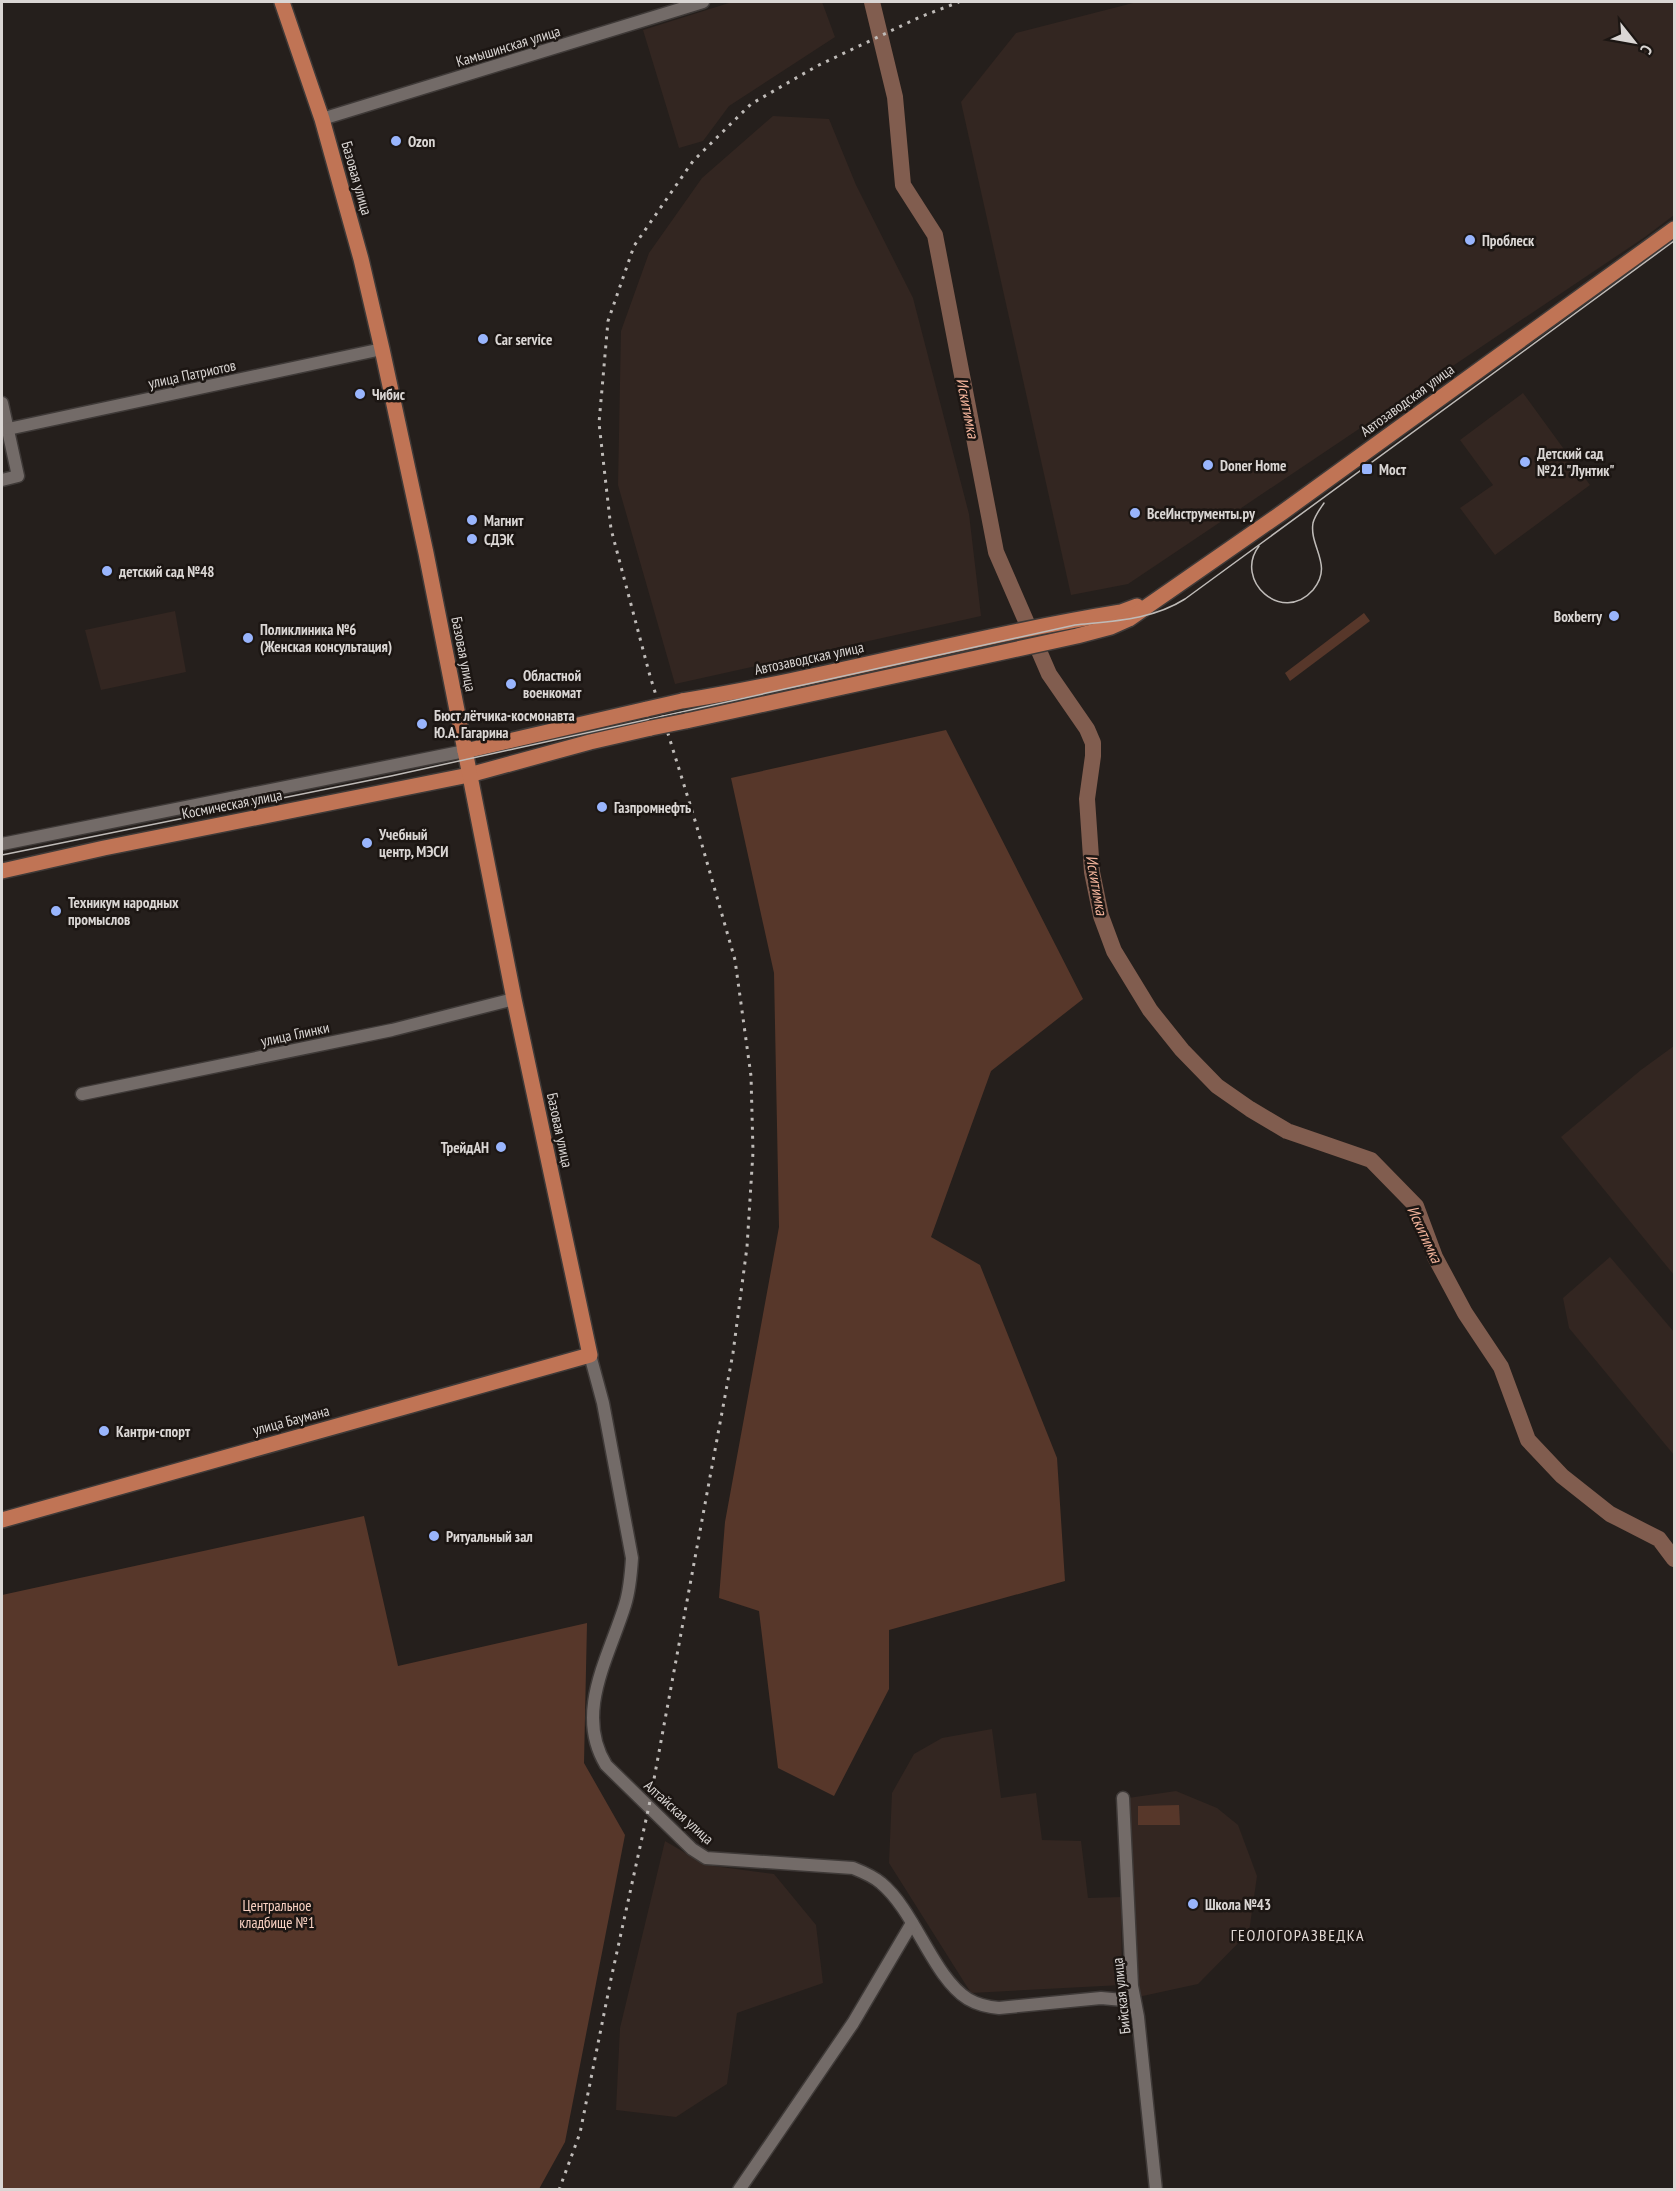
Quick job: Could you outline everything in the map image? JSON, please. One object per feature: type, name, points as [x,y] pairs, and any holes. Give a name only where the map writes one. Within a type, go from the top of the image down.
[{"type":"main road","name":"Базовая улица","points":[[282,2],[322,119],[361,259],[382,349],[426,553],[514,999],[590,1355]]},
{"type":"main road","name":"Автозаводская улица","points":[[651,728],[1077,636],[1111,627],[1129,619],[1300,499],[1674,229]]},
{"type":"main road","name":"Автозаводская улица","points":[[465,751],[647,709],[1121,612],[1160,597]]},
{"type":"main road","name":"Космическая улица","points":[[2,871],[104,848],[469,775],[651,728]]},
{"type":"main road","name":"улица Баумана","points":[[2,1520],[590,1355]]},
{"type":"street","name":"Камышинская улица","points":[[322,119],[703,2]]},
{"type":"street","name":"улица Патриотов","points":[[8,429],[382,349]]},
{"type":"street","points":[[2,403],[18,476],[2,480]]},
{"type":"street","name":"Космическая улица","points":[[2,844],[465,751]]},
{"type":"street","name":"улица Глинки","points":[[82,1094],[392,1030],[514,999]]},
{"type":"street","name":"Алтайская улица","points":[[590,1355],[603,1402],[632,1558],[631,1581],[626,1603],[596,1687],[592,1713],[593,1734],[598,1752],[606,1765],[692,1849],[706,1857],[853,1868],[882,1884],[895,1898],[946,1977],[958,1991],[982,2006],[999,2008],[1101,1998],[1134,2001]]},
{"type":"street","name":"Бийская улица","points":[[1123,1798],[1134,2001],[1138,2017],[1156,2190]]},
{"type":"street","points":[[739,2190],[853,2023],[912,1923]]},
{"type":"shaded area","points":[[732,2],[822,2],[835,37],[729,106],[703,141],[679,148],[643,30]]},
{"type":"shaded area","points":[[1137,2],[1674,2],[1674,215],[1645,237],[1128,584],[1071,595],[961,102],[1016,33]]},
{"type":"shaded area","points":[[773,116],[829,119],[856,185],[913,298],[969,514],[981,616],[675,684],[618,485],[621,331],[649,253],[702,178]]},
{"type":"shaded area","name":"Детский сад №21 \"Лунтик\"","points":[[1523,393],[1590,485],[1495,555],[1460,508],[1493,485],[1460,440]]},
{"type":"shaded area","points":[[175,611],[186,672],[101,690],[85,630]]},
{"type":"shaded area","points":[[1674,1046],[1674,1275],[1561,1137],[1641,1070]]},
{"type":"shaded area","points":[[1610,1257],[1674,1332],[1674,1455],[1569,1328],[1563,1298]]},
{"type":"shaded area","points":[[992,1729],[1001,1798],[1036,1793],[1042,1840],[1081,1841],[1088,1898],[1121,1897],[1122,1985],[971,1993],[889,1863],[892,1793],[914,1754],[942,1738]]},
{"type":"shaded area","name":"Школа №43","points":[[1176,1791],[1217,1808],[1238,1825],[1257,1876],[1249,1932],[1198,1984],[1138,1997],[1128,1798]]},
{"type":"shaded area","points":[[665,1841],[706,1865],[774,1874],[816,1925],[823,1983],[737,2013],[727,2084],[676,2117],[616,2110],[620,2028]]},
{"type":"green space","points":[[1364,613],[1370,621],[1290,681],[1285,673]]},
{"type":"green space","points":[[946,730],[1083,999],[991,1071],[931,1237],[980,1265],[1057,1458],[1065,1581],[889,1630],[889,1689],[834,1796],[778,1768],[759,1611],[719,1598],[725,1522],[779,1227],[774,973],[731,778]]},
{"type":"green space","name":"Центральное кладбище №1","points":[[364,1516],[398,1666],[587,1623],[584,1763],[625,1835],[565,2142],[539,2189],[2,2189],[2,1595]]},
{"type":"green space","points":[[1179,1805],[1180,1825],[1138,1825],[1138,1806]]},
{"type":"waterway","name":"Искитимка","points":[[872,2],[895,97],[903,185],[935,235],[996,552],[1049,674],[1087,729],[1093,743],[1087,799],[1092,872],[1101,916],[1114,951],[1150,1010],[1182,1050],[1217,1086],[1287,1131],[1371,1160],[1416,1206],[1435,1257],[1465,1313],[1501,1367],[1528,1440],[1562,1476],[1610,1514],[1659,1539],[1674,1559]]},
{"type":"tram line","points":[[2,855],[391,776],[1075,625],[1118,621],[1159,611],[1185,599],[1674,241]]},
{"type":"tram line","points":[[1259,546],[1253,559],[1252,572],[1256,584],[1265,594],[1275,600],[1288,603],[1301,600],[1313,590],[1319,581],[1321,564],[1314,540],[1313,523],[1324,503]]},
{"type":"railway","points":[[559,2190],[580,2133],[649,1806],[733,1353],[747,1247],[753,1152],[751,1076],[735,960],[650,676],[611,529],[599,423],[608,321],[634,246],[693,161],[751,104],[817,66],[920,17],[959,2]]},
{"type":"place","name":"Ozon","points":[[396,141]]},
{"type":"place","name":"Проблеск","points":[[1470,240]]},
{"type":"place","name":"Car service","points":[[483,339]]},
{"type":"place","name":"Чибис","points":[[360,394]]},
{"type":"place","name":"Детский сад №21 \"Лунтик\"","points":[[1525,462]]},
{"type":"place","name":"Doner Home","points":[[1208,465]]},
{"type":"place","name":"Мост","points":[[1367,469]]},
{"type":"place","name":"ВсеИнструменты.ру","points":[[1135,513]]},
{"type":"place","name":"Магнит","points":[[472,520]]},
{"type":"place","name":"СДЭК","points":[[472,539]]},
{"type":"place","name":"детский сад №48","points":[[107,571]]},
{"type":"place","name":"Boxberry","points":[[1614,616]]},
{"type":"place","name":"Поликлиника №6 (Женская консультация)","points":[[248,638]]},
{"type":"place","name":"Областной военкомат","points":[[511,684]]},
{"type":"place","name":"Бюст лётчика-космонавта Ю.А. Гагарина","points":[[422,724]]},
{"type":"place","name":"Газпромнефть","points":[[602,807]]},
{"type":"place","name":"Учебный центр, МЭСИ","points":[[367,843]]},
{"type":"place","name":"Техникум народных промыслов","points":[[56,911]]},
{"type":"place","name":"ТрейдАН","points":[[501,1147]]},
{"type":"place","name":"Кантри-спорт","points":[[104,1431]]},
{"type":"place","name":"Ритуальный зал","points":[[434,1536]]},
{"type":"place","name":"Школа №43","points":[[1193,1904]]},
{"type":"district","name":"ГЕОЛОГОРАЗВЕДКА","points":[[1298,1935]]}]
